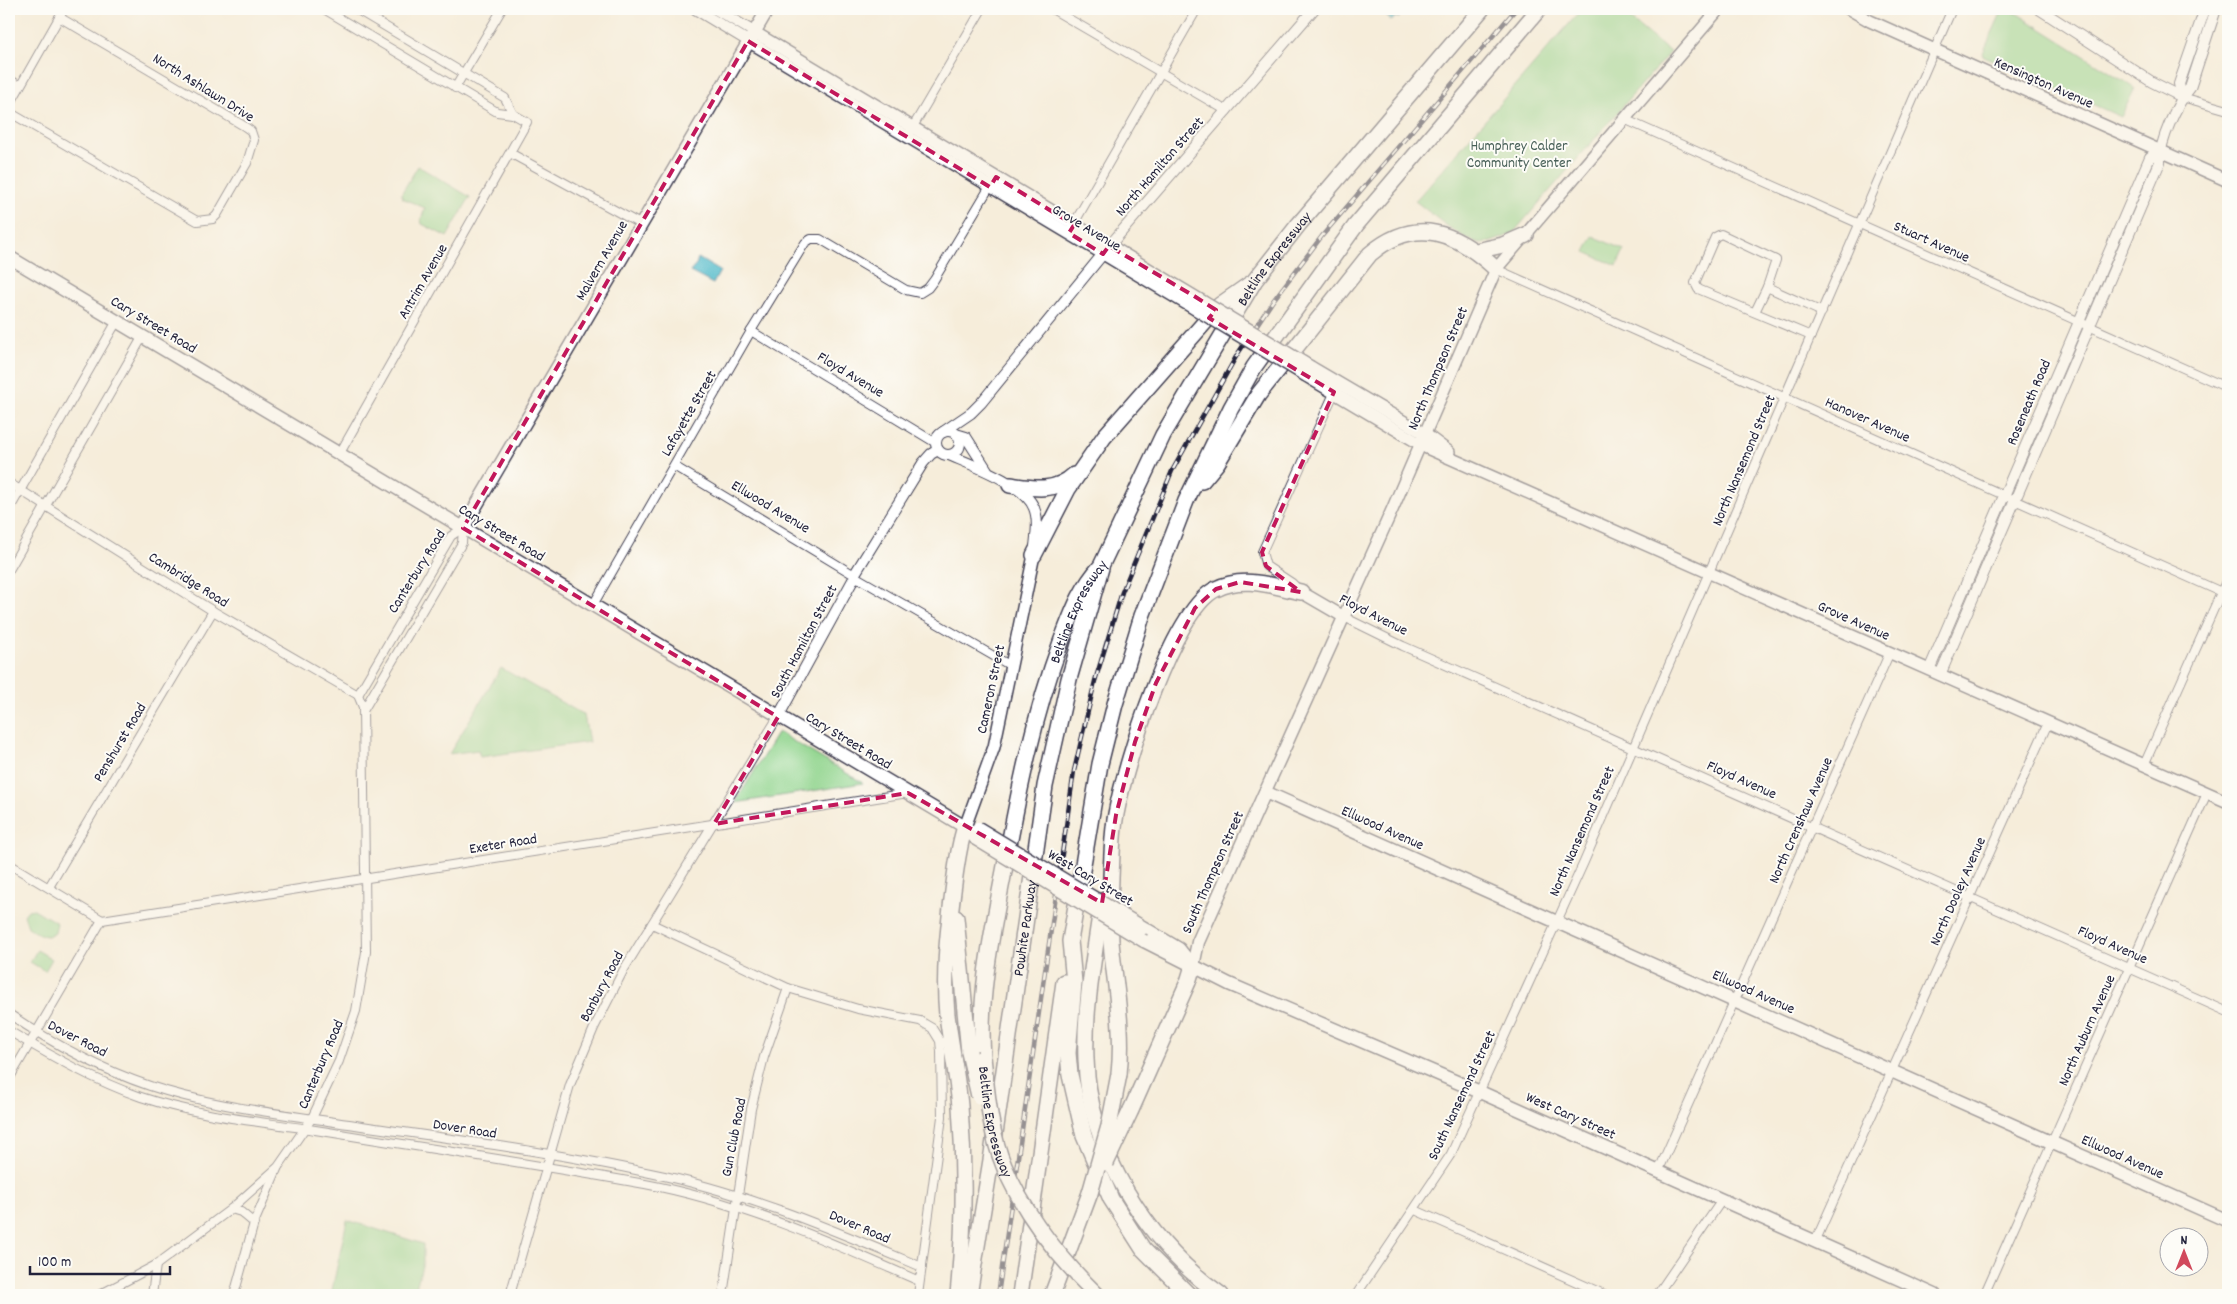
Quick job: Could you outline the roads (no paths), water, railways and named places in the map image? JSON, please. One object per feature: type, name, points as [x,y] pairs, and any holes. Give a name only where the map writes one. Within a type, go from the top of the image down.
[{"type":"highway","name":"Beltline Expressway","points":[[1097,1295],[1074,1273],[1034,1222],[1017,1194],[978,1094],[976,1055],[983,1015],[990,950],[1031,739],[1043,697],[1072,614],[1086,582],[1102,566],[1163,435],[1255,280],[1299,224],[1482,9]]},
{"type":"highway","points":[[1020,1295],[1070,941],[1100,764],[1114,704],[1142,616],[1186,501],[1231,408],[1254,367],[1283,324],[1356,224],[1539,9]]},
{"type":"highway","points":[[1186,501],[1216,463],[1258,395],[1370,254],[1394,237],[1407,233],[1422,232],[1452,237],[1476,251],[1496,269]]},
{"type":"highway","points":[[1476,251],[1497,247],[1526,235]]},
{"type":"highway","points":[[1034,555],[1068,489],[1080,469],[1104,437],[1220,305],[1255,280]]},
{"type":"highway","points":[[1010,485],[1050,488],[1065,482],[1080,469]]},
{"type":"highway","name":"Powhite Parkway","points":[[969,1295],[992,1154],[1045,786],[1069,679],[1102,566]]},
{"type":"highway","points":[[1052,1295],[1090,1193],[1109,1126],[1119,1074],[1121,1034],[1111,940],[1111,876],[1116,815],[1124,779],[1144,714],[1161,674],[1195,608],[1205,596],[1216,589],[1240,582],[1267,584],[1301,592]]},
{"type":"highway","points":[[958,1295],[964,1223],[963,1166],[960,1104],[947,1015],[945,978],[946,949],[958,851],[973,831]]},
{"type":"highway","points":[[1114,841],[1107,863],[1088,1004],[1086,1061],[1092,1104],[1098,1126],[1117,1173],[1137,1210],[1175,1257],[1221,1295]]},
{"type":"highway","points":[[953,889],[976,1055]]},
{"type":"highway","points":[[1070,941],[1074,982],[1068,1054],[1070,1075],[1084,1136],[1101,1181],[1121,1218],[1157,1264],[1189,1295]]},
{"type":"highway","points":[[1090,1193],[1131,1110],[1188,982],[1193,966]]},
{"type":"main road","name":"Malvern Avenue","points":[[463,528],[768,9]]},
{"type":"main road","name":"North Thompson Street","points":[[1265,792],[1344,617],[1496,269],[1719,9]]},
{"type":"main road","name":"Kensington Avenue","points":[[1849,9],[1870,21],[1935,51],[2228,181]]},
{"type":"main road","name":"Grove Avenue","points":[[751,36],[1336,388],[1467,464],[2228,802]]},
{"type":"main road","name":"Cary Street Road","points":[[9,257],[593,604],[778,717],[973,831]]},
{"type":"main road","name":"Cameron Street","points":[[973,831],[994,747],[1034,555]]},
{"type":"main road","name":"Floyd Avenue","points":[[1301,592],[1344,617]]},
{"type":"main road","name":"Ellwood Avenue","points":[[1265,792],[2228,1221]]},
{"type":"main road","name":"South Thompson Street","points":[[1193,966],[1198,942],[1265,792]]},
{"type":"main road","name":"West Cary Street","points":[[973,831],[1193,966],[1935,1295]]},
{"type":"street","points":[[9,106],[64,9]]},
{"type":"street","points":[[324,9],[497,112],[513,114]]},
{"type":"street","points":[[356,9],[504,98],[513,114]]},
{"type":"street","points":[[456,88],[502,9]]},
{"type":"street","name":"Grove Avenue","points":[[695,9],[751,36]]},
{"type":"street","name":"Grove Avenue","points":[[715,9],[751,36]]},
{"type":"street","points":[[910,132],[982,9]]},
{"type":"street","points":[[1052,9],[1160,74],[1227,111]]},
{"type":"street","points":[[1071,229],[1198,9]]},
{"type":"street","name":"North Hamilton Street","points":[[960,438],[971,413],[1106,250],[1314,9]]},
{"type":"street","name":"North Nansemond Street","points":[[1556,921],[1634,748],[1952,9]]},
{"type":"street","points":[[2039,9],[2152,82],[2182,97],[2228,110]]},
{"type":"street","name":"Roseneath Road","points":[[2182,97],[2179,84],[2205,9]]},
{"type":"street","name":"Roseneath Road","points":[[1940,675],[2160,162],[2160,150],[2182,97],[2190,88],[2216,9]]},
{"type":"street","name":"North Ashlawn Drive","points":[[9,112],[187,216],[202,221],[213,219],[217,215],[247,163],[254,145],[253,135],[244,126],[59,17]]},
{"type":"street","points":[[9,79],[20,86]]},
{"type":"street","name":"Antrim Avenue","points":[[340,453],[527,122],[513,114]]},
{"type":"street","name":"Stuart Avenue","points":[[1624,119],[2228,388]]},
{"type":"street","name":"Roseneath Road","points":[[1929,670],[2150,157],[2160,150]]},
{"type":"street","points":[[510,153],[640,224]]},
{"type":"street","name":"Lafayette Street","points":[[593,604],[751,331],[802,248],[811,239],[820,239],[906,290],[920,293],[928,288],[934,280],[993,182]]},
{"type":"street","points":[[1755,312],[1767,287],[1776,260],[1717,234],[1696,286],[1755,312],[1811,336]]},
{"type":"street","name":"Hanover Avenue","points":[[1496,269],[2225,593]]},
{"type":"street","points":[[1767,287],[1822,312]]},
{"type":"street","points":[[9,510],[117,320]]},
{"type":"street","name":"Floyd Avenue","points":[[751,331],[937,447]]},
{"type":"street","points":[[9,570],[143,336]]},
{"type":"street","name":"Floyd Avenue","points":[[1301,592],[1292,583],[1266,566],[1262,560],[1262,552],[1336,388]]},
{"type":"street","name":"North Hamilton Street","points":[[943,432],[971,413]]},
{"type":"street","points":[[855,576],[923,463],[937,447],[938,437],[943,432],[950,432],[960,438],[987,470]]},
{"type":"street","points":[[949,455],[958,450],[960,438]]},
{"type":"street","points":[[937,447],[949,455],[987,470],[1027,498],[1034,508],[1037,523],[1034,555]]},
{"type":"street","name":"Ellwood Avenue","points":[[674,466],[855,576],[1011,666]]},
{"type":"street","name":"Cambridge Road","points":[[9,483],[213,611],[358,695]]},
{"type":"street","name":"Canterbury Road","points":[[99,1295],[156,1265],[231,1209],[278,1167],[312,1118],[339,1061],[356,1011],[366,952],[363,712],[358,695],[451,536],[463,528]]},
{"type":"street","name":"Canterbury Road","points":[[363,712],[462,543],[463,528]]},
{"type":"street","name":"South Hamilton Street","points":[[778,717],[855,576]]},
{"type":"street","points":[[2144,765],[2225,593],[2228,577]]},
{"type":"street","name":"Penshurst Road","points":[[49,887],[213,611]]},
{"type":"street","name":"Floyd Avenue","points":[[1344,617],[1403,646],[2228,1012]]},
{"type":"street","name":"North Crenshaw Avenue","points":[[1658,1172],[1890,652]]},
{"type":"street","name":"Banbury Road","points":[[510,1295],[570,1085],[594,1028],[623,971],[778,717]]},
{"type":"street","name":"North Dooley Avenue","points":[[1815,1242],[2048,723]]},
{"type":"street","name":"Exeter Road","points":[[102,920],[908,793]]},
{"type":"street","name":"North Auburn Avenue","points":[[1984,1295],[2207,793]]},
{"type":"street","points":[[9,864],[102,920],[9,1079]]},
{"type":"street","name":"South Nansemond Street","points":[[1356,1295],[1451,1154],[1556,921]]},
{"type":"street","points":[[652,924],[788,988],[858,1008],[920,1021],[932,1028],[940,1041],[942,1051],[942,1116],[918,1295]]},
{"type":"street","name":"Gun Club Road","points":[[723,1295],[736,1194],[751,1109],[764,1056],[788,988]]},
{"type":"street","name":"Dover Road","points":[[9,1014],[36,1032],[92,1062],[149,1086],[224,1106],[549,1155],[651,1173],[736,1194],[820,1224],[922,1267]]},
{"type":"street","name":"Dover Road","points":[[9,1031],[85,1072],[141,1096],[184,1110],[648,1185],[735,1208],[823,1239],[919,1281]]},
{"type":"street","points":[[234,1295],[254,1223],[278,1167]]},
{"type":"street","points":[[1657,1295],[1722,1200]]},
{"type":"street","points":[[231,1209],[242,1212],[254,1223]]},
{"type":"street","points":[[1415,1210],[1606,1295]]},
{"type":"street","points":[[152,1295],[156,1265]]},
{"type":"water","points":[[1377,9],[1400,9],[1402,11],[1399,18],[1395,17],[1392,21]]},
{"type":"water","points":[[698,258],[720,271],[713,284],[690,272],[696,265]]},
{"type":"railway","points":[[998,1295],[1074,771],[1095,681],[1122,592],[1172,471],[1237,355],[1272,302],[1322,236],[1516,9]]},
{"type":"park label","name":"Humphrey Calder Community Center","points":[[1519,154]]}]
